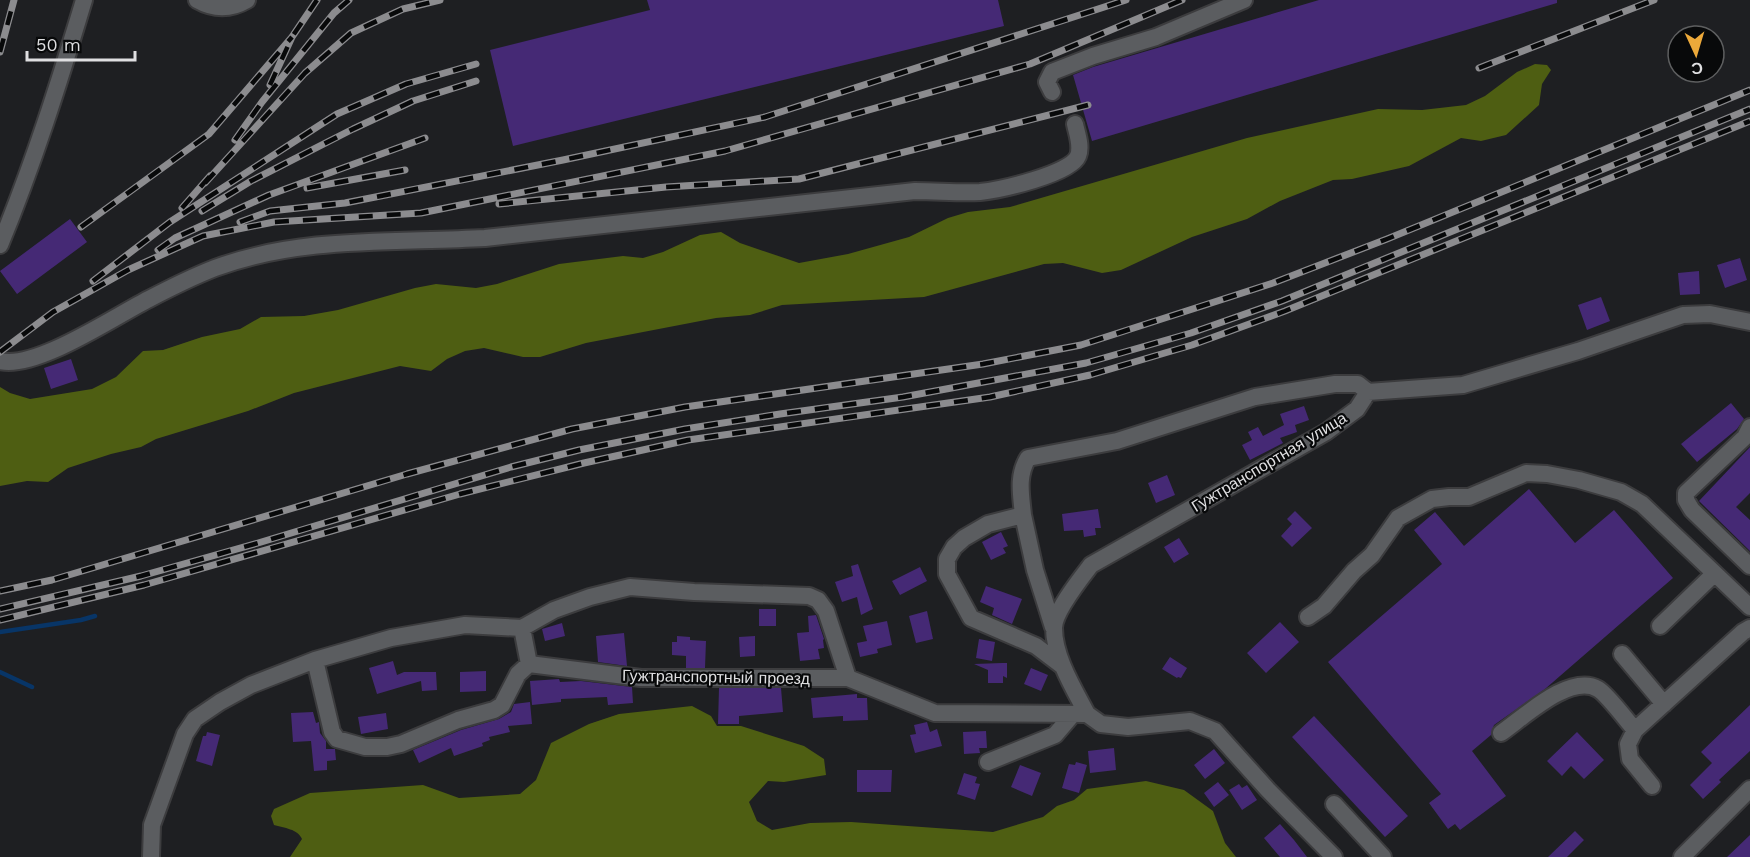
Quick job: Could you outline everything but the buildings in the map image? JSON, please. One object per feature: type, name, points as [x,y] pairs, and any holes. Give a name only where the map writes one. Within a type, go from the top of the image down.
[{"type":"street","points":[[0,245],[27,177],[60,82],[84,0]]},
{"type":"street","points":[[196,0],[218,9],[238,5],[247,0]]},
{"type":"street","points":[[1052,92],[1047,81],[1052,72],[1093,56],[1156,37],[1244,0]]},
{"type":"street","points":[[0,361],[10,364],[75,340],[148,299],[216,268],[291,249],[388,240],[485,238],[915,191],[981,192],[1014,186],[1066,168],[1076,160],[1080,146],[1075,124]]},
{"type":"street","points":[[988,762],[1055,735],[1080,714],[1061,665],[1053,627],[1035,570],[1023,515],[1020,479],[1022,467],[1028,458],[1118,441],[1255,397],[1335,384],[1358,384],[1368,392],[1463,385],[1578,351],[1683,315],[1710,315],[1750,322]]},
{"type":"street","name":"Гужтранспортная улица","points":[[1053,627],[1068,594],[1091,565],[1326,432],[1357,409],[1368,392]]},
{"type":"street","points":[[1750,427],[1744,437],[1686,493],[1686,500],[1692,510],[1750,566]]},
{"type":"street","points":[[1308,617],[1324,606],[1354,571],[1372,555],[1398,518],[1432,499],[1469,497],[1526,473],[1579,480],[1628,496],[1642,504],[1750,607]]},
{"type":"street","points":[[1023,515],[988,524],[964,538],[947,559],[947,574],[971,618],[1036,646],[1061,665]]},
{"type":"street","points":[[1659,626],[1714,574]]},
{"type":"street","points":[[151,857],[152,825],[185,734],[195,719],[251,685],[315,660],[391,638],[465,625],[522,628],[554,610],[590,597],[630,587],[809,596],[818,600],[826,611],[848,678]]},
{"type":"street","points":[[315,660],[332,732],[338,739],[348,744],[387,747],[401,744],[458,720],[494,710],[502,705],[518,674],[529,664],[522,628]]},
{"type":"street","points":[[1652,786],[1630,759],[1628,744],[1635,730],[1750,628]]},
{"type":"street","points":[[1622,654],[1665,704]]},
{"type":"street","name":"Гужтранспортный проезд","points":[[529,664],[575,672],[641,678],[848,678],[935,713],[1080,714],[1101,724],[1128,727],[1190,721],[1215,731],[1268,790],[1334,857]]},
{"type":"street","points":[[1501,733],[1565,688],[1584,685],[1599,689],[1635,730]]},
{"type":"street","points":[[1682,857],[1750,789]]},
{"type":"street","points":[[1334,804],[1383,857]]},
{"type":"green space","points":[[1535,64],[1547,65],[1551,70],[1542,84],[1539,105],[1506,135],[1481,141],[1461,138],[1409,166],[1352,179],[1333,180],[1280,201],[1247,219],[1192,237],[1121,270],[1102,273],[1063,263],[1044,264],[924,297],[782,305],[750,315],[716,318],[586,343],[540,357],[523,357],[484,348],[465,351],[447,359],[431,371],[400,366],[294,393],[248,411],[156,439],[141,447],[68,468],[48,482],[27,481],[0,486],[0,387],[10,393],[30,399],[92,389],[116,377],[143,351],[163,350],[202,337],[240,329],[261,317],[304,316],[338,310],[436,284],[476,288],[497,284],[559,264],[623,256],[643,258],[663,252],[700,235],[721,232],[740,243],[799,263],[848,254],[909,237],[948,218],[968,212],[1010,207],[1247,138],[1378,109],[1422,110],[1466,105],[1485,96],[1517,72]]},
{"type":"green space","points":[[692,706],[711,716],[717,726],[741,726],[804,746],[824,759],[826,775],[784,782],[768,781],[749,802],[757,821],[772,830],[810,823],[851,822],[993,832],[1043,817],[1057,806],[1074,800],[1087,789],[1146,781],[1184,790],[1213,811],[1225,843],[1236,857],[290,857],[302,839],[294,831],[274,825],[271,816],[274,809],[310,793],[423,785],[459,798],[520,794],[536,780],[551,743],[589,724],[619,714]]},
{"type":"waterway","points":[[0,632],[95,616]]},
{"type":"waterway","points":[[0,672],[32,687]]},
{"type":"railway","points":[[0,52],[14,0]]},
{"type":"railway","points":[[270,85],[292,37],[317,0]]},
{"type":"railway","points":[[235,140],[262,102],[334,13],[349,0]]},
{"type":"railway","points":[[205,183],[305,73],[351,33],[403,9],[440,0]]},
{"type":"railway","points":[[240,222],[270,211],[345,203],[765,117],[1126,0]]},
{"type":"railway","points":[[0,352],[53,312],[128,270],[203,236],[274,222],[421,213],[725,151],[1030,64],[1182,0]]},
{"type":"railway","points":[[1479,68],[1654,0]]},
{"type":"railway","points":[[81,227],[209,134],[292,37]]},
{"type":"railway","points":[[93,281],[170,222],[337,114],[406,84],[476,64]]},
{"type":"railway","points":[[202,211],[251,181],[353,129],[413,101],[476,81]]},
{"type":"railway","points":[[0,591],[52,580],[407,474],[572,429],[685,407],[983,364],[1081,345],[1273,283],[1387,239],[1750,90]]},
{"type":"railway","points":[[499,204],[666,187],[799,179],[1088,105]]},
{"type":"railway","points":[[0,609],[141,576],[511,467],[579,450],[685,429],[903,397],[1086,363],[1191,333],[1282,301],[1750,109]]},
{"type":"railway","points":[[0,620],[144,585],[460,494],[584,463],[688,440],[990,397],[1090,375],[1192,345],[1285,311],[1750,121]]},
{"type":"railway","points":[[158,250],[175,238],[269,195],[425,138]]},
{"type":"railway","points":[[307,188],[405,170]]},
{"type":"railway","points":[[182,208],[210,176]]}]
